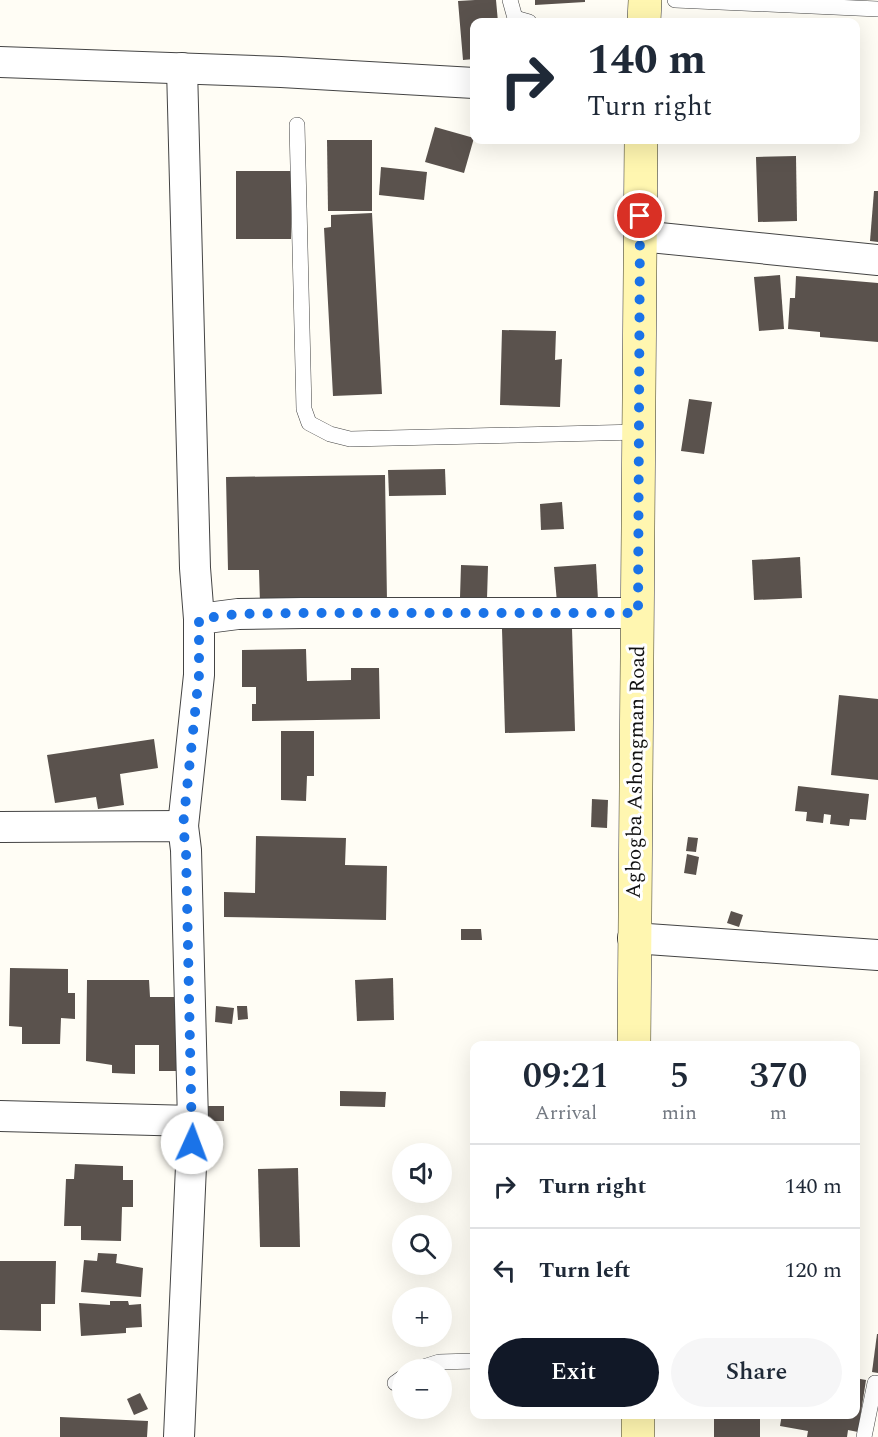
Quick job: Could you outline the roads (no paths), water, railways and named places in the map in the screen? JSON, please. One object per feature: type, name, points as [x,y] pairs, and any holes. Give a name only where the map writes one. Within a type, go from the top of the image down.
[{"type":"street","points":[[644,18],[645,0]]},
{"type":"street","points":[[0,62],[182,68],[470,83]]},
{"type":"street","points":[[179,1437],[193,1121],[186,850],[183,826],[199,675],[182,68]]},
{"type":"street","name":"Agbogba Ashongman Road","points":[[634,1041],[641,144]]},
{"type":"street","points":[[640,236],[878,260]]},
{"type":"street","points":[[199,619],[238,614],[292,613],[638,613]]},
{"type":"street","points":[[0,827],[183,826]]},
{"type":"street","points":[[633,938],[878,955]]},
{"type":"street","points":[[0,1116],[193,1121]]},
{"type":"street","points":[[638,1419],[639,1437]]},
{"type":"lane","points":[[510,0],[515,18]]},
{"type":"lane","points":[[675,0],[878,9]]},
{"type":"lane","points":[[297,125],[304,409],[309,423],[330,434],[350,439],[639,432]]},
{"type":"lane","points":[[452,1362],[470,1361]]},
{"type":"lane","points":[[864,1437],[875,1383]]}]
